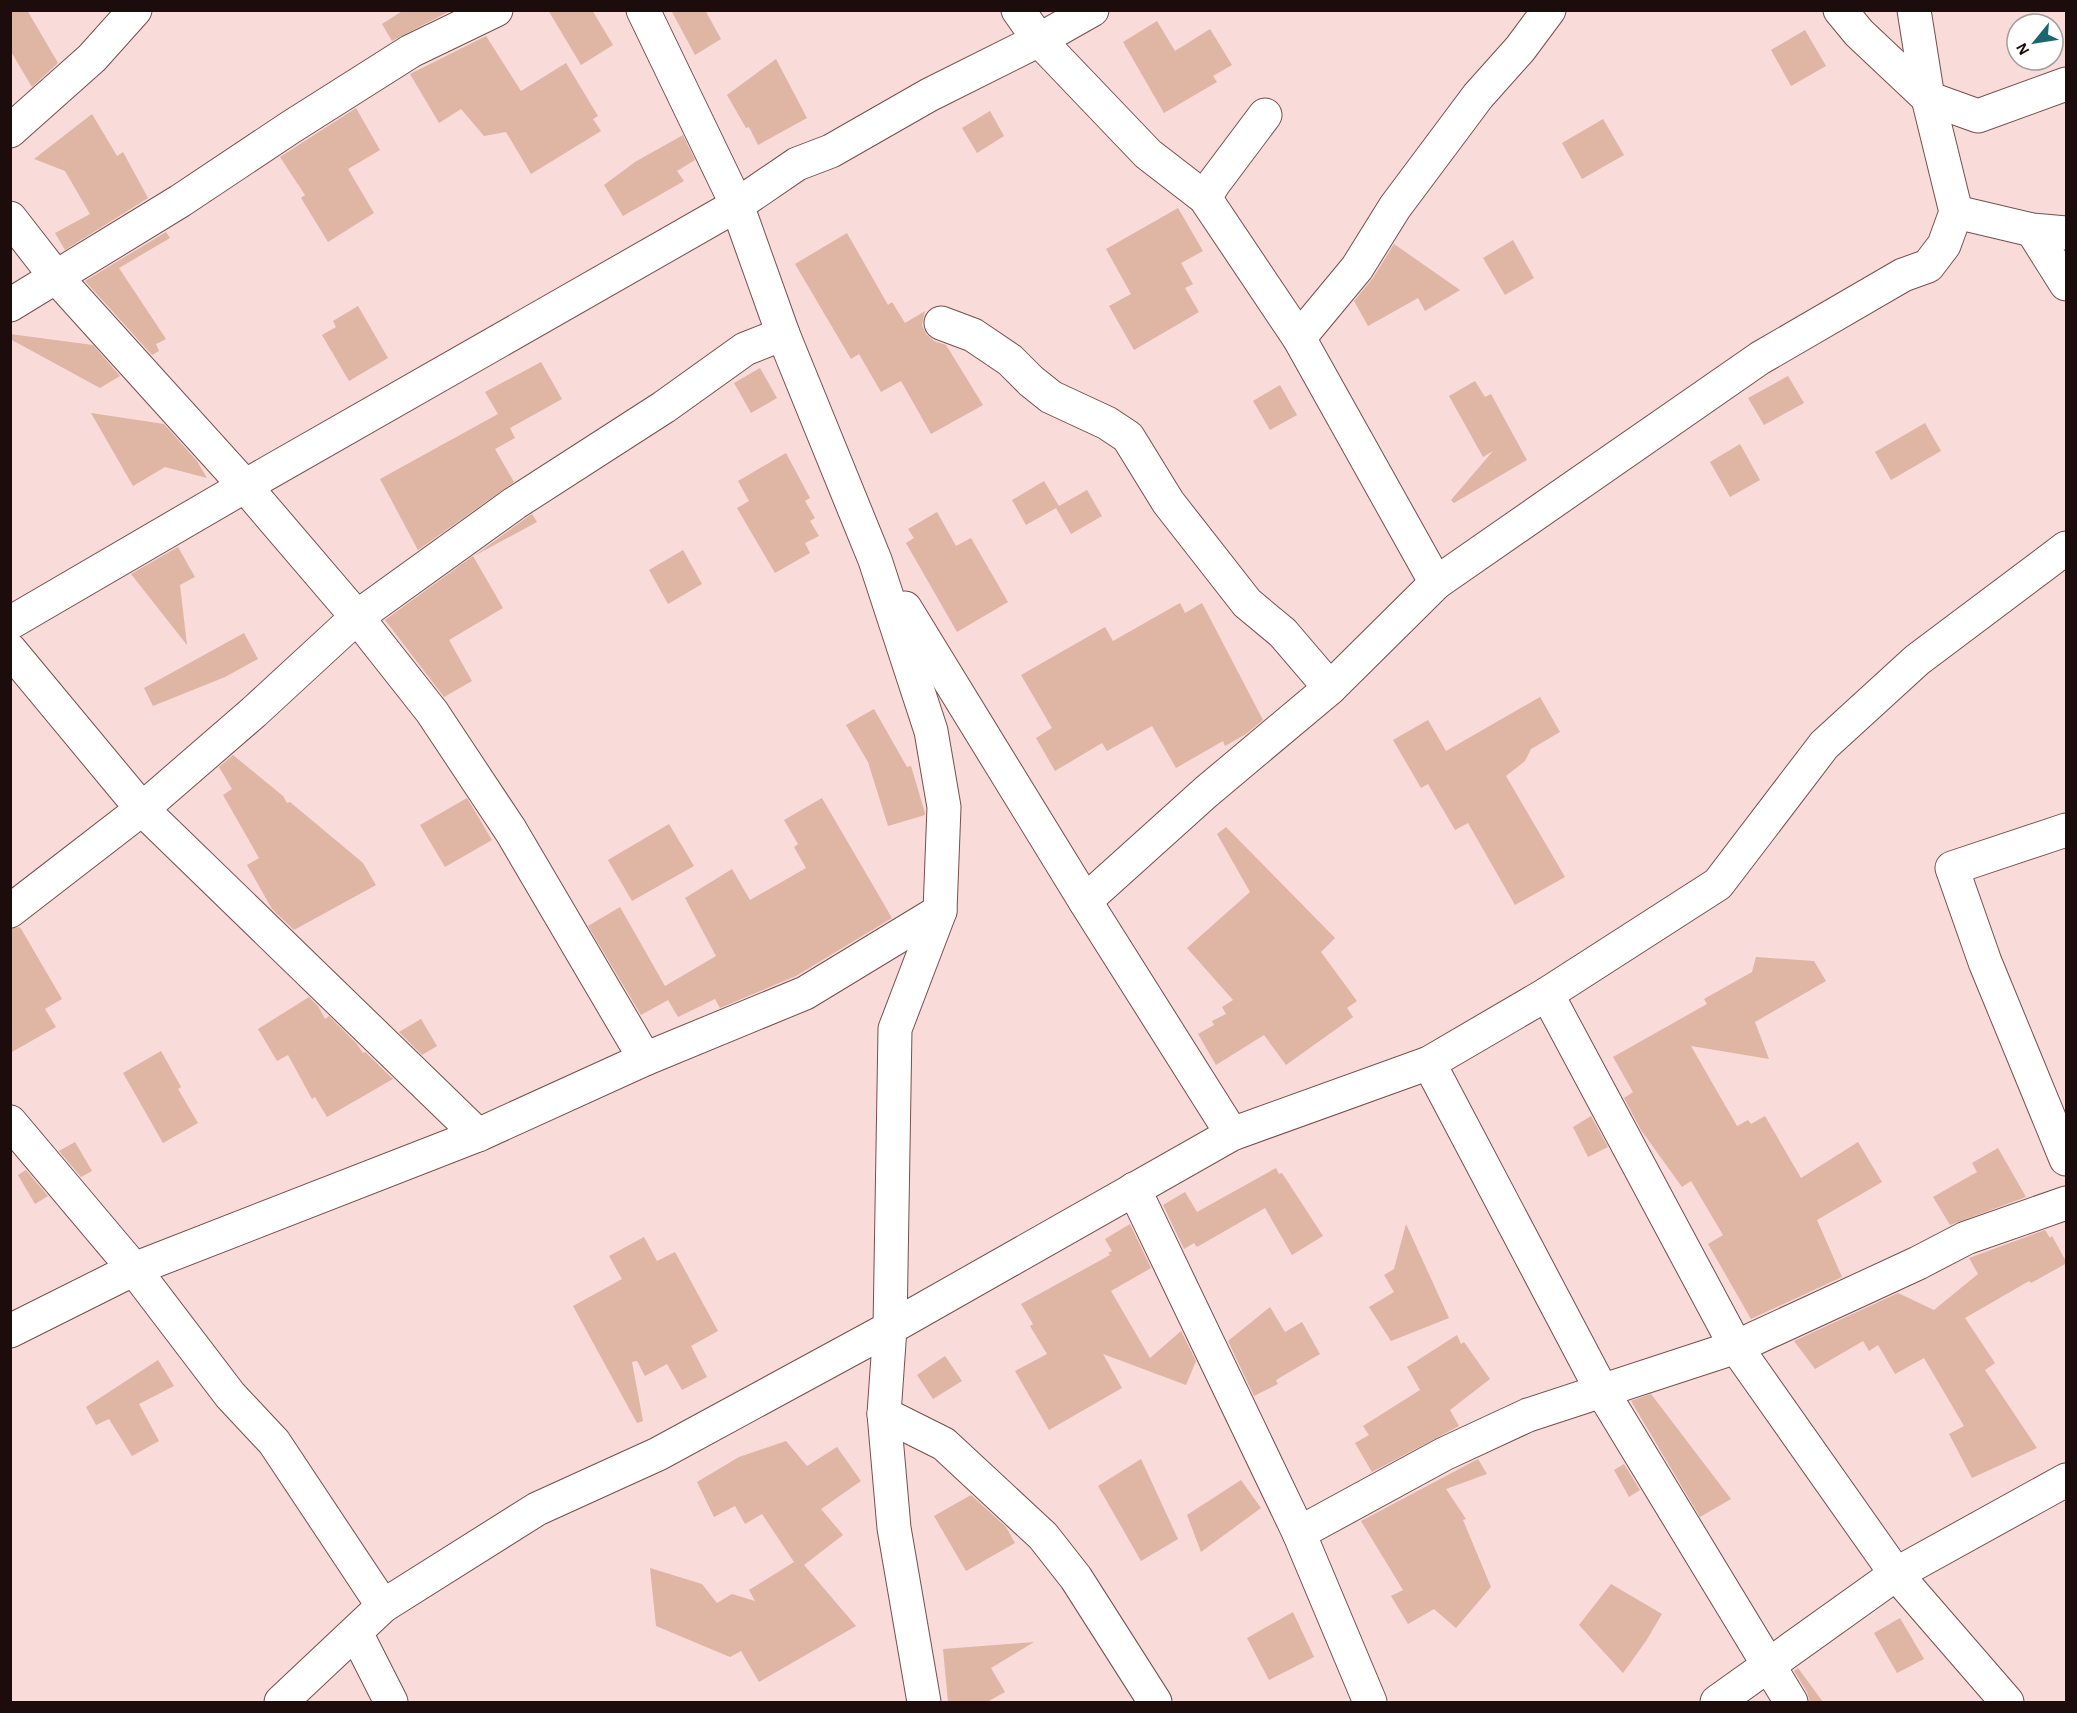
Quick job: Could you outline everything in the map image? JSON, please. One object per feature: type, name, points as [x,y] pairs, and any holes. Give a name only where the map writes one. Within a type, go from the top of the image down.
[{"type":"street","points":[[10,131],[92,58],[135,10]]},
{"type":"street","points":[[10,305],[180,201],[411,51],[496,10]]},
{"type":"street","points":[[643,10],[737,205],[783,334],[875,560],[932,731],[944,807],[940,911],[895,1029],[890,1328],[884,1414],[894,1528],[924,1702]]},
{"type":"street","points":[[1018,10],[1039,40],[1148,154],[1205,198],[1299,338],[1436,583]]},
{"type":"street","points":[[10,623],[737,205],[797,164],[831,151],[929,95],[1039,40],[1092,10]]},
{"type":"street","points":[[1299,338],[1357,268],[1395,207],[1478,96],[1520,49],[1549,10]]},
{"type":"street","points":[[1840,10],[1859,33],[1928,98],[1978,116],[2067,84]]},
{"type":"street","points":[[1085,901],[1206,792],[1330,688],[1436,583],[1760,358],[1904,275],[1928,266],[1944,245],[1956,212],[1928,98],[1914,10]]},
{"type":"street","points":[[1205,198],[1265,115]]},
{"type":"street","points":[[1956,212],[2032,230],[2067,233]]},
{"type":"street","points":[[10,218],[56,277],[245,486],[357,617],[432,712],[511,831],[645,1059]]},
{"type":"street","points":[[2032,230],[2067,284]]},
{"type":"street","points":[[941,323],[973,335],[1010,360],[1052,398],[1107,423],[1128,437],[1168,502],[1247,603],[1282,633],[1330,688]]},
{"type":"street","points":[[10,911],[142,809],[254,712],[357,617],[515,503],[664,407],[745,349],[783,334]]},
{"type":"street","points":[[281,1702],[383,1606],[537,1509],[658,1454],[890,1328],[1232,1134],[1429,1063],[1547,994],[1718,884],[1824,745],[1917,660],[2067,548]]},
{"type":"street","points":[[875,560],[1232,1134]]},
{"type":"street","points":[[10,650],[142,809],[478,1135]]},
{"type":"street","points":[[2067,830],[1952,868],[1985,962],[2067,1159]]},
{"type":"street","points":[[10,1331],[134,1269],[478,1135],[645,1059],[805,993],[940,911]]},
{"type":"street","points":[[1547,994],[1736,1347],[1896,1574],[2007,1702]]},
{"type":"street","points":[[1429,1063],[1602,1391],[1791,1702]]},
{"type":"street","points":[[10,1122],[134,1269],[230,1395],[274,1442],[383,1606]]},
{"type":"street","points":[[1134,1189],[1299,1533],[1370,1702]]},
{"type":"street","points":[[1299,1533],[1444,1454],[1528,1415],[1736,1347],[1918,1263],[1966,1238],[2067,1203]]},
{"type":"street","points":[[884,1414],[944,1443],[1043,1536],[1076,1578],[1155,1702]]},
{"type":"street","points":[[1717,1702],[1896,1574],[2067,1480]]},
{"type":"street","points":[[356,1633],[391,1702]]},
{"type":"building","points":[[10,10],[27,10],[58,63],[32,87],[10,50]]},
{"type":"building","points":[[404,10],[447,10],[448,12],[392,41],[382,24]]},
{"type":"building","points":[[548,10],[592,10],[613,45],[581,65]]},
{"type":"building","points":[[671,10],[705,10],[721,39],[695,55]]},
{"type":"building","points":[[1157,21],[1175,51],[1210,29],[1232,65],[1213,76],[1217,82],[1164,113],[1123,42]]},
{"type":"building","points":[[1805,30],[1826,66],[1791,86],[1771,50]]},
{"type":"building","points":[[486,36],[521,91],[566,63],[598,116],[593,119],[601,131],[531,174],[506,132],[484,136],[461,109],[439,123],[410,74]]},
{"type":"building","points":[[776,59],[807,118],[758,145],[749,127],[746,128],[727,95]]},
{"type":"building","points":[[356,108],[380,150],[348,169],[374,213],[328,242],[301,198],[305,195],[280,157]]},
{"type":"building","points":[[990,111],[1004,136],[977,153],[962,128]]},
{"type":"building","points":[[92,114],[117,156],[123,152],[148,198],[65,250],[55,233],[90,214],[65,171],[34,159]]},
{"type":"building","points":[[1603,119],[1624,155],[1582,179],[1562,143]]},
{"type":"building","points":[[683,135],[695,160],[677,171],[684,181],[623,216],[604,185],[635,162]]},
{"type":"building","points":[[1178,208],[1203,251],[1181,263],[1193,284],[1185,288],[1199,312],[1134,350],[1109,306],[1131,294],[1106,249]]},
{"type":"building","points":[[166,232],[170,238],[119,268],[166,339],[156,344],[159,351],[152,355],[85,281]]},
{"type":"building","points":[[847,233],[888,305],[892,302],[905,323],[925,311],[922,325],[926,334],[934,341],[946,345],[983,405],[931,434],[901,381],[881,392],[859,354],[851,359],[795,264]]},
{"type":"building","points":[[1513,240],[1534,278],[1505,295],[1483,258]]},
{"type":"building","points":[[1394,244],[1460,290],[1425,311],[1418,298],[1368,326],[1354,301],[1373,278]]},
{"type":"building","points":[[358,306],[388,358],[349,381],[322,335],[336,327],[333,321]]},
{"type":"building","points":[[10,334],[93,345],[120,376],[100,388],[10,339]]},
{"type":"building","points":[[541,362],[562,399],[510,428],[515,438],[495,449],[514,482],[418,550],[380,479],[498,414],[485,392]]},
{"type":"building","points":[[760,368],[777,398],[751,413],[734,383]]},
{"type":"building","points":[[1788,376],[1804,403],[1764,425],[1748,398]]},
{"type":"building","points":[[1475,381],[1485,397],[1491,394],[1527,460],[1454,503],[1451,500],[1493,451],[1483,457],[1449,396]]},
{"type":"building","points":[[1280,385],[1297,415],[1270,430],[1253,401]]},
{"type":"building","points":[[91,413],[164,424],[197,461],[207,478],[165,467],[133,486]]},
{"type":"building","points":[[1925,423],[1941,451],[1891,480],[1875,452]]},
{"type":"building","points":[[1740,444],[1760,480],[1730,497],[1710,462]]},
{"type":"building","points":[[786,453],[810,498],[805,501],[815,518],[810,521],[819,536],[805,543],[810,553],[775,573],[737,508],[749,501],[738,481]]},
{"type":"building","points":[[1044,481],[1059,506],[1087,490],[1102,516],[1071,534],[1056,508],[1026,525],[1012,500]]},
{"type":"building","points":[[937,512],[956,546],[971,538],[1008,602],[957,632],[906,543],[914,538],[908,529]]},
{"type":"building","points":[[532,514],[537,522],[474,556],[526,518]]},
{"type":"building","points":[[178,547],[195,577],[180,585],[187,645],[131,574]]},
{"type":"building","points":[[683,550],[702,584],[668,604],[649,570]]},
{"type":"building","points":[[473,556],[503,608],[449,640],[472,681],[444,697],[385,620]]},
{"type":"building","points":[[1180,603],[1185,613],[1202,603],[1263,720],[1246,734],[1225,746],[1223,741],[1176,768],[1152,726],[1107,751],[1102,743],[1055,771],[1036,738],[1052,728],[1021,675],[1105,627],[1113,641]]},
{"type":"building","points":[[244,633],[258,659],[225,677],[153,706],[144,688]]},
{"type":"building","points":[[1540,697],[1560,732],[1531,749],[1525,761],[1506,776],[1565,877],[1515,905],[1468,823],[1455,830],[1428,784],[1421,788],[1393,740],[1428,720],[1446,751]]},
{"type":"building","points":[[874,709],[907,767],[911,766],[925,813],[925,815],[888,826],[868,762],[846,725]]},
{"type":"building","points":[[233,755],[283,796],[287,803],[290,802],[363,863],[376,885],[294,930],[272,909],[247,865],[259,858],[223,795],[232,789],[219,767]]},
{"type":"building","points":[[467,798],[492,840],[445,867],[420,825]]},
{"type":"building","points":[[822,798],[892,918],[796,976],[720,1008],[715,999],[678,1017],[668,1000],[641,1015],[588,926],[620,907],[665,986],[716,956],[685,898],[732,869],[750,900],[806,868],[794,847],[798,844],[784,820]]},
{"type":"building","points":[[669,824],[694,866],[632,901],[608,860]]},
{"type":"building","points":[[1226,827],[1335,938],[1321,952],[1357,1001],[1347,1008],[1353,1017],[1286,1065],[1264,1035],[1216,1065],[1198,1034],[1214,1025],[1212,1021],[1226,1014],[1222,1007],[1233,1000],[1187,948],[1250,892],[1217,834]]},
{"type":"building","points":[[20,927],[62,999],[45,1009],[56,1027],[10,1053],[10,929]]},
{"type":"building","points":[[1756,957],[1814,961],[1826,981],[1755,1022],[1769,1059],[1691,1046],[1737,1126],[1748,1120],[1751,1124],[1765,1116],[1801,1178],[1858,1142],[1882,1182],[1817,1220],[1842,1277],[1751,1319],[1708,1244],[1723,1235],[1691,1181],[1682,1187],[1641,1130],[1624,1098],[1633,1092],[1613,1057],[1707,1004],[1704,999],[1752,972]]},
{"type":"building","points":[[309,997],[318,1006],[325,1019],[329,1016],[363,1053],[365,1052],[393,1079],[327,1117],[315,1097],[312,1099],[288,1055],[277,1061],[258,1029]]},
{"type":"building","points":[[421,1019],[437,1046],[422,1055],[399,1032]]},
{"type":"building","points":[[161,1051],[181,1087],[178,1089],[198,1123],[163,1143],[123,1073]]},
{"type":"building","points":[[1591,1116],[1608,1147],[1588,1157],[1573,1127]]},
{"type":"building","points":[[75,1142],[92,1171],[81,1177],[59,1151]]},
{"type":"building","points":[[1998,1148],[2026,1197],[1950,1225],[1933,1197],[1977,1172],[1972,1163]]},
{"type":"building","points":[[1276,1168],[1279,1174],[1282,1173],[1323,1236],[1292,1255],[1265,1208],[1197,1247],[1194,1243],[1184,1249],[1163,1205],[1185,1192],[1197,1212]]},
{"type":"building","points":[[26,1170],[48,1196],[35,1204],[18,1175]]},
{"type":"building","points":[[1130,1224],[1151,1268],[1111,1291],[1150,1358],[1181,1331],[1196,1361],[1186,1385],[1103,1354],[1122,1388],[1049,1430],[1015,1371],[1047,1354],[1030,1326],[1033,1324],[1021,1304],[1110,1255],[1108,1253],[1112,1251],[1105,1239]]},
{"type":"building","points":[[1406,1224],[1449,1318],[1391,1341],[1369,1307],[1394,1292],[1384,1275],[1394,1269]]},
{"type":"building","points":[[2045,1230],[2050,1238],[2052,1236],[2067,1263],[2031,1283],[2029,1281],[1965,1318],[1995,1363],[1985,1370],[2037,1448],[1972,1478],[1949,1434],[1964,1426],[1924,1358],[1895,1374],[1878,1345],[1869,1351],[1863,1341],[1815,1369],[1794,1341],[1898,1293],[1934,1310],[1978,1274],[1969,1258]]},
{"type":"building","points":[[644,1237],[657,1261],[675,1252],[718,1331],[691,1346],[707,1377],[682,1390],[667,1364],[645,1376],[637,1361],[632,1362],[643,1421],[637,1423],[573,1306],[622,1279],[609,1256]]},
{"type":"building","points":[[1270,1307],[1285,1332],[1302,1322],[1320,1354],[1276,1380],[1278,1384],[1254,1396],[1228,1341]]},
{"type":"building","points":[[1457,1335],[1461,1344],[1464,1342],[1490,1379],[1450,1410],[1459,1426],[1372,1472],[1355,1443],[1369,1435],[1363,1426],[1420,1390],[1407,1367]]},
{"type":"building","points":[[945,1356],[962,1381],[933,1399],[917,1375]]},
{"type":"building","points":[[158,1360],[174,1386],[139,1404],[159,1441],[132,1456],[109,1419],[96,1425],[86,1407]]},
{"type":"building","points":[[1651,1394],[1731,1499],[1700,1517],[1631,1401]]},
{"type":"building","points":[[786,1441],[807,1466],[837,1447],[861,1481],[821,1509],[843,1535],[804,1565],[856,1626],[759,1682],[741,1651],[730,1657],[656,1626],[650,1568],[702,1584],[717,1603],[732,1594],[755,1601],[749,1590],[794,1562],[762,1514],[745,1524],[735,1506],[714,1517],[697,1482],[739,1457]]},
{"type":"building","points":[[1141,1459],[1178,1539],[1141,1561],[1098,1486]]},
{"type":"building","points":[[1478,1459],[1487,1474],[1446,1489],[1466,1519],[1463,1520],[1491,1587],[1456,1628],[1434,1609],[1408,1624],[1391,1596],[1403,1590],[1361,1521]]},
{"type":"building","points":[[1624,1464],[1640,1490],[1629,1497],[1614,1470]]},
{"type":"building","points":[[1241,1480],[1261,1508],[1201,1552],[1187,1515]]},
{"type":"building","points":[[971,1495],[1006,1527],[1015,1543],[966,1571],[934,1516]]},
{"type":"building","points":[[1611,1584],[1662,1614],[1623,1673],[1579,1625]]},
{"type":"building","points":[[1293,1612],[1314,1657],[1269,1680],[1247,1638]]},
{"type":"building","points":[[1900,1618],[1924,1659],[1897,1673],[1874,1633]]},
{"type":"building","points":[[1034,1642],[991,1668],[1005,1692],[987,1702],[948,1702],[943,1649]]},
{"type":"building","points":[[1798,1668],[1823,1702],[1810,1702],[1807,1692],[1794,1671]]}]
